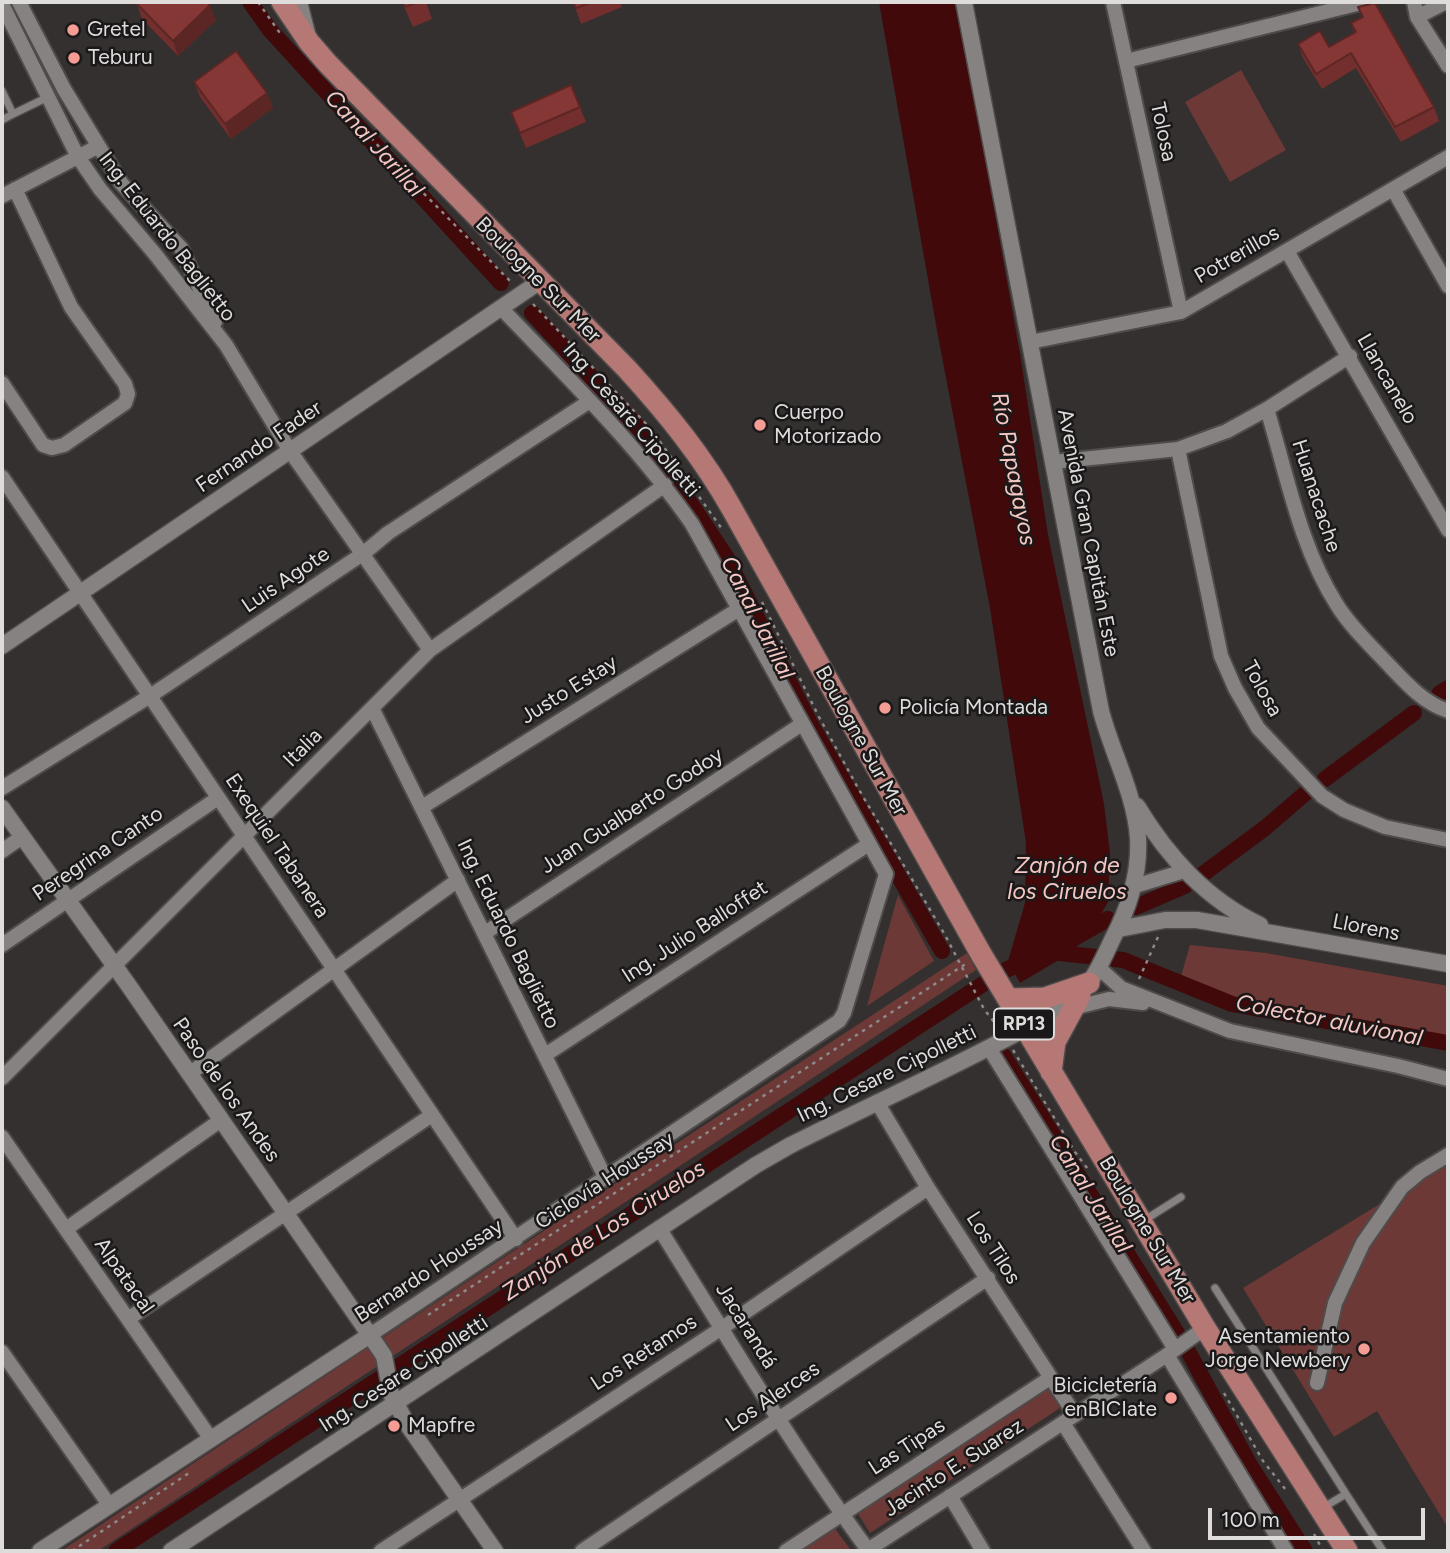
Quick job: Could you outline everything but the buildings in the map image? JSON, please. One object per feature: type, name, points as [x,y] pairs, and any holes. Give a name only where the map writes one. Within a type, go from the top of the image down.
[{"type":"main road","name":"Boulogne Sur Mer","points":[[282,2],[309,42],[647,391],[690,443],[714,478],[981,954],[1205,1328],[1347,1551]]},
{"type":"main road","points":[[1009,999],[1045,998],[1088,984]]},
{"type":"main road","points":[[1051,1072],[1055,1042],[1088,984]]},
{"type":"street","name":"Ing. Eduardo Baglietto","points":[[19,2],[97,147],[121,183],[181,248],[226,345],[290,451],[430,650]]},
{"type":"street","points":[[299,2],[309,42]]},
{"type":"street","name":"Avenida Gran Capitán Este","points":[[964,2],[1101,711],[1110,745],[1129,792],[1138,837],[1135,886],[1116,934],[1088,984]]},
{"type":"street","name":"Tolosa","points":[[1113,2],[1181,312]]},
{"type":"street","points":[[1126,61],[1365,2]]},
{"type":"street","points":[[1414,2],[1418,17],[1448,66]]},
{"type":"street","points":[[1418,17],[1446,2]]},
{"type":"street","name":"Ing. Eduardo Baglietto","points":[[2,4],[78,157],[100,189],[226,345]]},
{"type":"street","points":[[48,97],[64,89]]},
{"type":"street","points":[[2,383],[43,445],[52,449],[64,445],[125,403],[128,394],[125,384],[71,307],[8,193],[97,147]]},
{"type":"street","name":"Potrerillos","points":[[1030,342],[1181,312],[1448,157]]},
{"type":"street","points":[[1393,189],[1448,286]]},
{"type":"street","name":"Llancanelo","points":[[1287,251],[1448,530]]},
{"type":"street","name":"Fernando Fader","points":[[2,646],[540,282]]},
{"type":"street","name":"Ing. Cesare Cipolletti","points":[[502,309],[665,485],[692,524],[886,874],[844,1013],[839,1021]]},
{"type":"street","points":[[1053,462],[1178,449],[1227,431],[1350,356]]},
{"type":"street","name":"Luis Agote","points":[[2,788],[150,696],[364,553],[388,533],[590,401]]},
{"type":"street","name":"Huanacache","points":[[1267,409],[1309,550],[1338,607],[1363,638],[1412,689],[1448,711]]},
{"type":"street","name":"Tolosa","points":[[1178,449],[1221,656],[1235,688],[1258,728],[1322,796],[1344,810],[1385,827],[1448,840]]},
{"type":"street","name":"Exequiel Tabanera","points":[[2,477],[516,1239]]},
{"type":"street","name":"Italia","points":[[2,1078],[430,650],[665,485]]},
{"type":"street","name":"Justo Estay","points":[[422,807],[739,609]]},
{"type":"street","name":"Ing. Eduardo Baglietto","points":[[372,708],[606,1179]]},
{"type":"street","name":"Juan Gualberto Godoy","points":[[485,933],[802,724]]},
{"type":"street","name":"Llorens","points":[[1129,792],[1164,847],[1184,871],[1228,907],[1276,932]]},
{"type":"street","name":"Peregrina Canto","points":[[2,945],[218,798]]},
{"type":"street","name":"Paso de los Andes","points":[[2,808],[384,1356],[393,1399]]},
{"type":"street","points":[[2,851],[22,837]]},
{"type":"street","name":"Ing. Julio Balloffet","points":[[545,1055],[869,844]]},
{"type":"street","points":[[1135,886],[1184,871]]},
{"type":"street","points":[[189,1074],[458,880]]},
{"type":"street","name":"Llorens","points":[[1116,934],[1165,920],[1197,920],[1448,964]]},
{"type":"street","points":[[1088,984],[1109,999],[1168,1008]]},
{"type":"street","points":[[1026,1028],[1088,984],[1121,988],[1230,1031],[1448,1079]]},
{"type":"street","name":"Bernardo Houssay","points":[[40,1551],[516,1239],[839,1021]]},
{"type":"street","name":"Ing. Cesare Cipolletti","points":[[171,1551],[393,1399],[778,1153],[1026,1028]]},
{"type":"street","points":[[989,1048],[1171,1352],[1286,1551]]},
{"type":"street","name":"Los Tilos","points":[[877,1102],[928,1188],[1051,1378],[1069,1419],[1144,1551]]},
{"type":"street","points":[[128,1319],[432,1115]]},
{"type":"street","points":[[66,1229],[221,1120]]},
{"type":"street","name":"Alpatacal","points":[[2,1137],[211,1439]]},
{"type":"street","points":[[1317,1383],[1335,1303],[1363,1243],[1402,1186],[1448,1155]]},
{"type":"street","name":"Los Retamos","points":[[382,1551],[722,1328],[928,1188]]},
{"type":"street","name":"Jacarandá","points":[[659,1228],[779,1418],[867,1550]]},
{"type":"street","name":"Los Alerces","points":[[582,1551],[988,1278]]},
{"type":"street","name":"Jacinto E. Suarez","points":[[867,1550],[1205,1328]]},
{"type":"street","points":[[2,1352],[110,1506]]},
{"type":"street","name":"Las Tipas","points":[[786,1551],[1051,1378]]},
{"type":"street","points":[[393,1399],[407,1424],[495,1551]]},
{"type":"street","points":[[950,1496],[983,1551]]},
{"type":"lane","points":[[2,91],[13,114]]},
{"type":"lane","points":[[2,120],[48,97]]},
{"type":"lane","points":[[1142,1222],[1181,1197]]},
{"type":"lane","points":[[1215,1288],[1383,1551]]},
{"type":"lane","points":[[1320,1509],[1346,1494]]},
{"type":"path","points":[[1139,978],[1165,920]]},
{"type":"path","name":"Ciclovía Houssay","points":[[428,1315],[981,954]]},
{"type":"path","points":[[962,969],[984,1009]]},
{"type":"path","points":[[72,1551],[196,1469]]},
{"type":"shaded area","points":[[1241,70],[1286,150],[1230,182],[1185,102]]},
{"type":"shaded area","points":[[898,895],[934,961],[867,1006]]},
{"type":"shaded area","points":[[1190,945],[1266,953],[1448,986],[1448,1044],[1224,1009],[1177,990]]},
{"type":"shaded area","points":[[967,953],[976,970],[98,1551],[61,1551],[613,1185]]},
{"type":"shaded area","name":"Asentamiento Jorge Newbery","points":[[1448,1162],[1448,1528],[1377,1411],[1334,1437],[1243,1288]]},
{"type":"shaded area","points":[[1046,1386],[1060,1408],[870,1533],[857,1512]]},
{"type":"shaded area","points":[[833,1526],[850,1549],[796,1551]]},
{"type":"water","name":"Zanjón de los Ciruelos","points":[[879,2],[957,2],[1020,354],[1048,535],[1104,804],[1110,853],[1108,902],[1087,939],[1020,983],[1008,961],[1025,903],[1026,843],[990,608],[938,336]]},
{"type":"waterway","name":"Canal Jarillal","points":[[250,2],[270,30],[501,283]]},
{"type":"waterway","name":"Canal Jarillal","points":[[532,313],[644,434],[727,558],[810,723],[942,951]]},
{"type":"waterway","name":"Colector aluvional","points":[[1439,694],[1448,688]]},
{"type":"waterway","name":"Colector aluvional","points":[[1325,779],[1414,713]]},
{"type":"waterway","name":"Colector aluvional","points":[[1203,874],[1265,828],[1308,791]]},
{"type":"waterway","name":"Colector aluvional","points":[[1136,907],[1185,886]]},
{"type":"waterway","name":"Zanjón de Los Ciruelos","points":[[1078,936],[1108,919]]},
{"type":"waterway","name":"Colector aluvional","points":[[1051,952],[1123,960],[1232,1004],[1448,1043]]},
{"type":"waterway","name":"Zanjón de Los Ciruelos","points":[[116,1551],[1003,971],[1030,960]]},
{"type":"waterway","name":"Canal Jarillal","points":[[1003,1055],[1177,1333]]},
{"type":"waterway","name":"Canal Jarillal","points":[[1188,1351],[1250,1465],[1305,1551]]},
{"type":"place","name":"Gretel","points":[[73,30]]},
{"type":"place","name":"Teburu","points":[[74,58]]},
{"type":"place","name":"Cuerpo Motorizado","points":[[760,425]]},
{"type":"place","name":"Policía Montada","points":[[885,708]]},
{"type":"place","name":"Asentamiento Jorge Newbery","points":[[1364,1349]]},
{"type":"place","name":"Bicicletería enBICIate","points":[[1171,1398]]},
{"type":"place","name":"Mapfre","points":[[394,1426]]},
{"type":"water label","name":"Río Papagayos","points":[[1013,469]]}]
